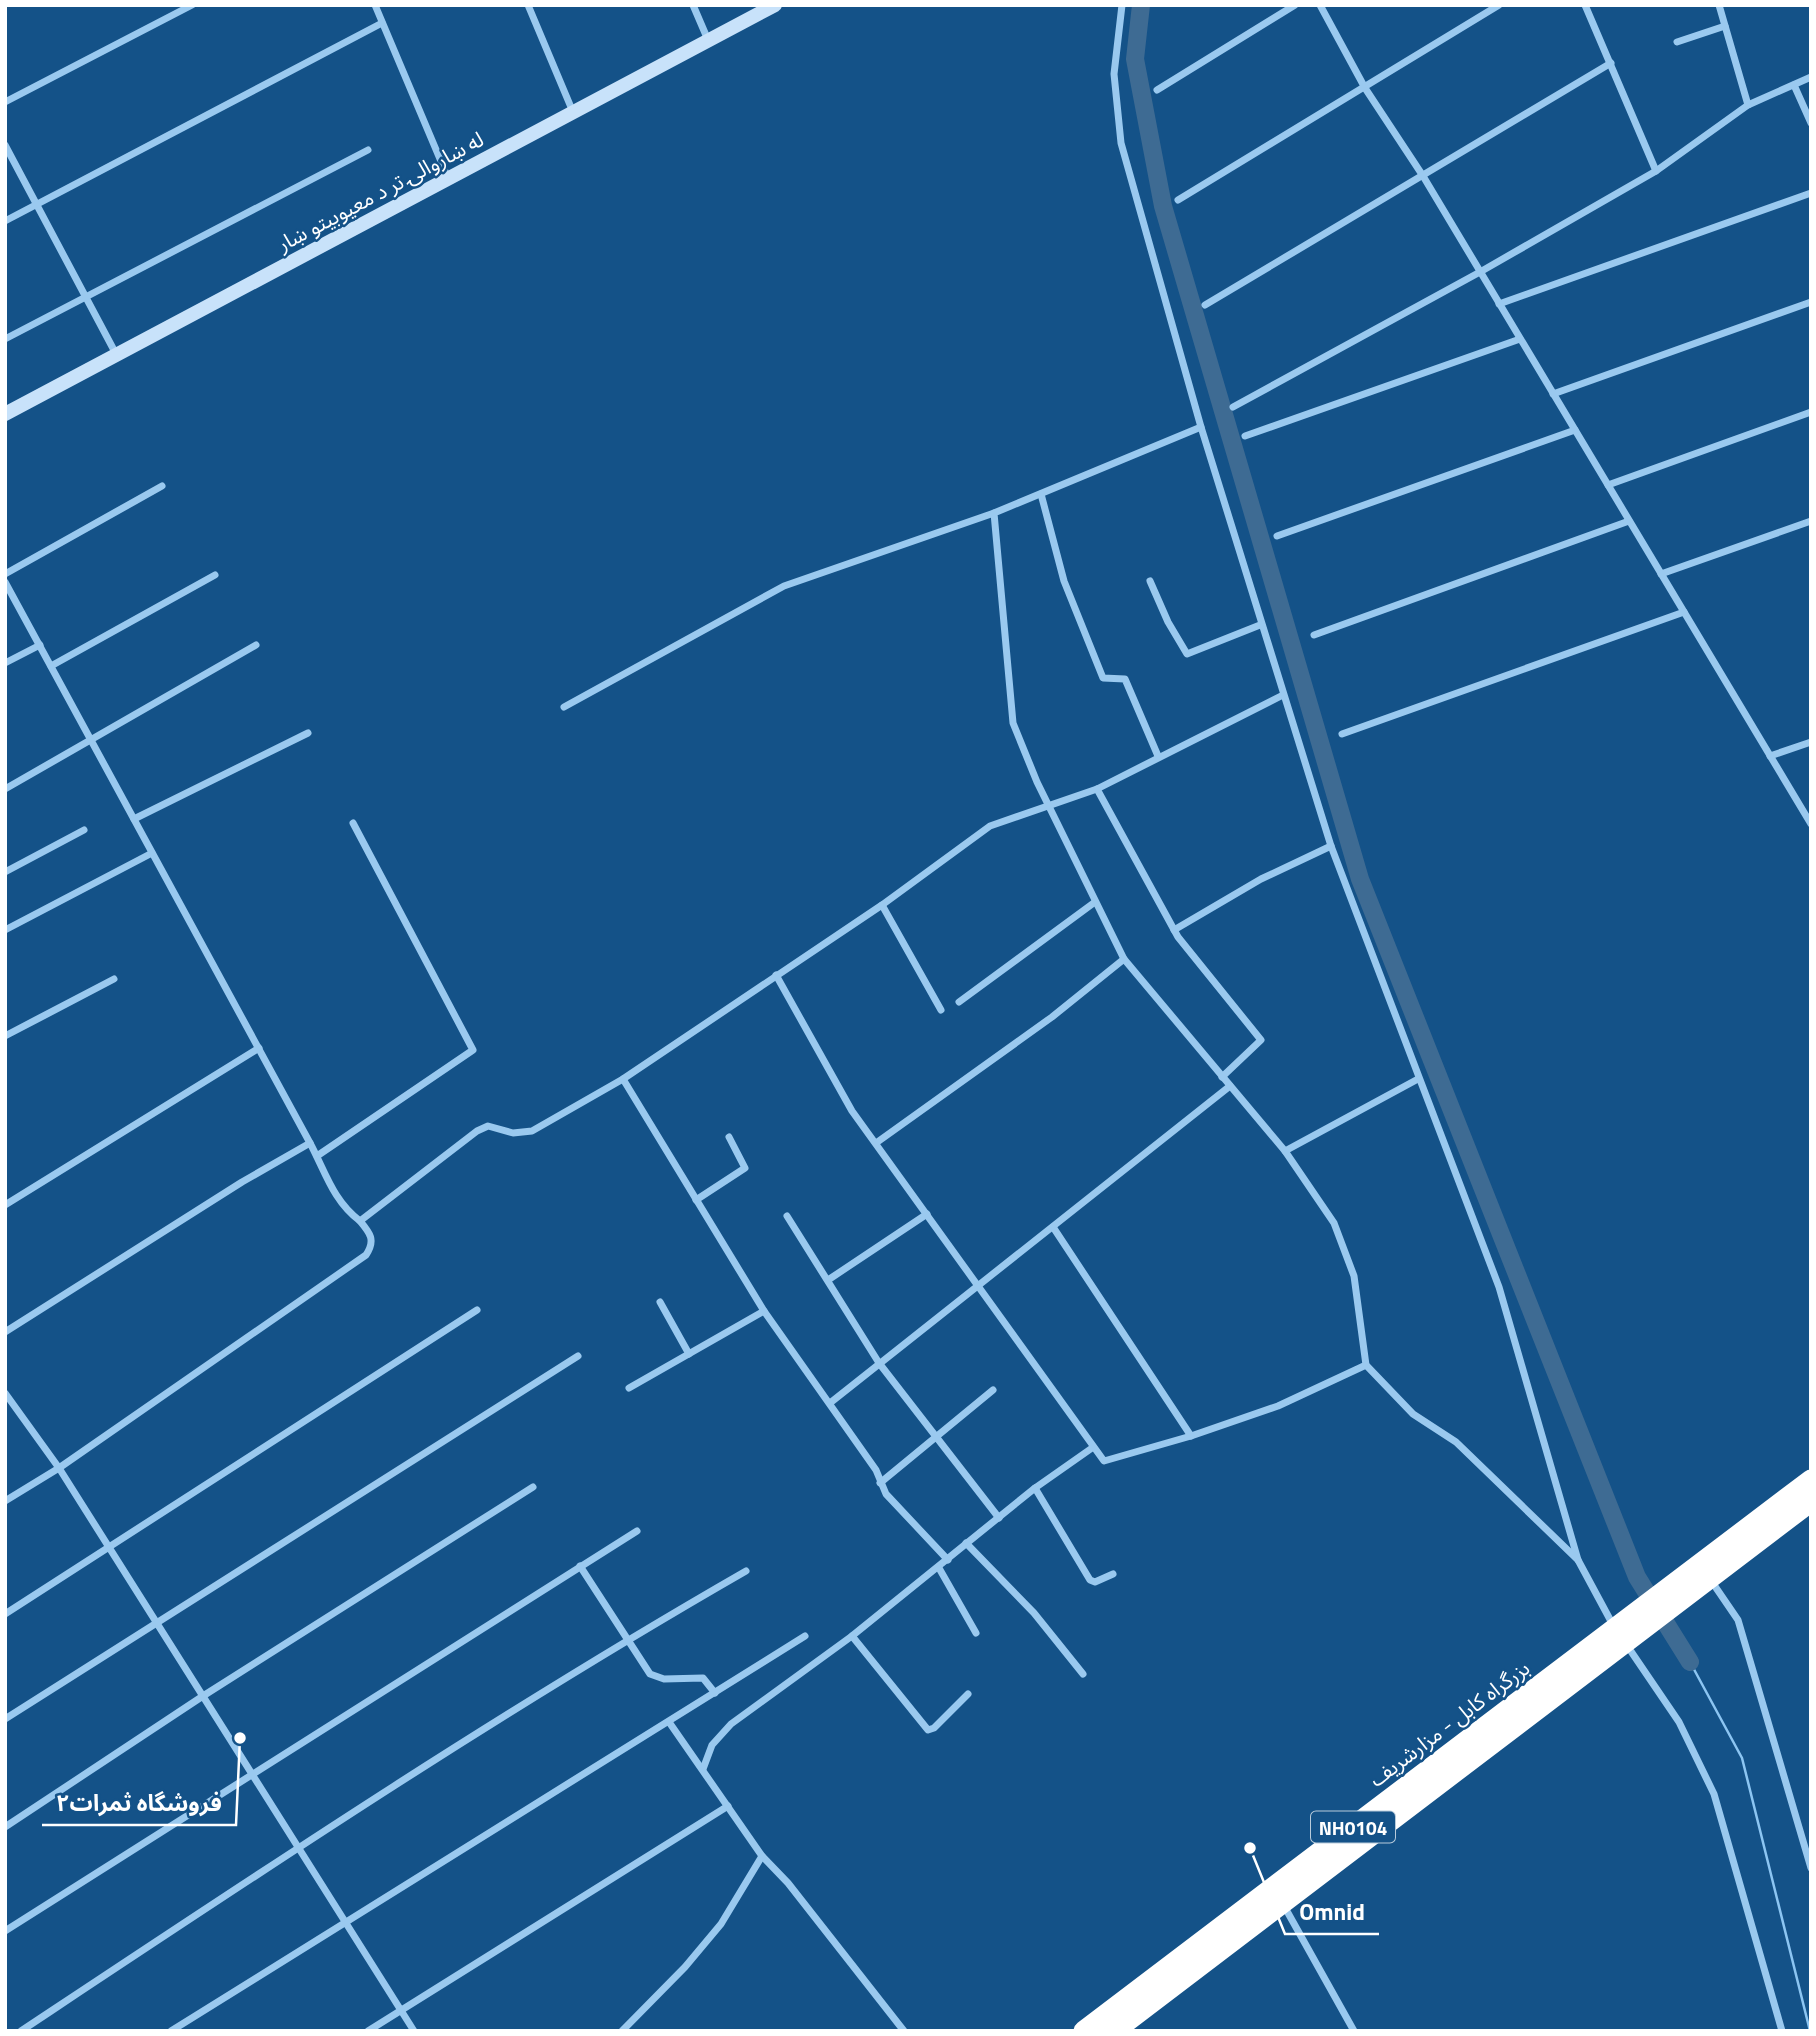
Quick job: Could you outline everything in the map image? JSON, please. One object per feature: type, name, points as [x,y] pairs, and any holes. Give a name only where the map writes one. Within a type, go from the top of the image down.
[{"type":"highway","name":"بزرگراه کابل - مزارشریف","points":[[1084,2031],[1624,1634],[1685,1587],[1811,1480]]},
{"type":"highway","name":"بزرگراه کابل - مزارشریف","points":[[1685,1587],[1710,1579],[1811,1501]]},
{"type":"highway","name":"بزرگراه کابل - مزارشریف","points":[[1114,2031],[1519,1721],[1624,1634]]},
{"type":"street","points":[[5,102],[192,5]]},
{"type":"street","points":[[375,5],[448,179]]},
{"type":"street","points":[[528,5],[573,113]]},
{"type":"street","points":[[693,5],[708,41]]},
{"type":"street","name":"له ښاروالۍ تر د معیوبیتو ښار","points":[[5,414],[775,5]]},
{"type":"street","points":[[1122,5],[1114,74],[1121,143],[1201,427],[1260,625],[1331,846],[1499,1287],[1578,1560]]},
{"type":"street","points":[[1157,90],[1294,5]]},
{"type":"street","points":[[1320,5],[1365,88],[1423,176],[1811,824]]},
{"type":"street","points":[[1178,200],[1499,5]]},
{"type":"street","points":[[1585,5],[1612,63],[1656,172]]},
{"type":"street","points":[[1719,5],[1748,105]]},
{"type":"street","points":[[5,221],[382,23]]},
{"type":"street","points":[[1677,42],[1725,26]]},
{"type":"street","points":[[1205,305],[1612,63]]},
{"type":"street","points":[[1233,407],[1656,172],[1748,105],[1811,77]]},
{"type":"street","points":[[1794,85],[1811,123]]},
{"type":"street","points":[[5,145],[116,354]]},
{"type":"street","points":[[5,339],[368,150]]},
{"type":"street","points":[[1499,304],[1811,193]]},
{"type":"street","points":[[1553,394],[1811,302]]},
{"type":"street","points":[[1245,436],[1520,339]]},
{"type":"street","points":[[1608,485],[1811,412]]},
{"type":"street","points":[[564,707],[785,586],[994,513],[1201,427]]},
{"type":"street","points":[[1277,536],[1575,430]]},
{"type":"street","points":[[5,574],[162,486]]},
{"type":"street","points":[[1041,494],[1064,581],[1103,678],[1125,679],[1158,756]]},
{"type":"street","points":[[994,513],[1013,723],[1049,805],[1124,959],[1285,1151],[1334,1223],[1354,1276],[1366,1365],[1413,1414],[1457,1442],[1578,1560],[1679,1722],[1714,1794],[1782,2031]]},
{"type":"street","points":[[1314,635],[1629,521]]},
{"type":"street","points":[[1661,574],[1811,521]]},
{"type":"street","points":[[51,666],[215,575]]},
{"type":"street","points":[[1150,581],[1168,622],[1188,654],[1260,625]]},
{"type":"street","points":[[5,582],[344,1209],[360,1221],[372,1236],[372,1246],[366,1255],[59,1468],[5,1501]]},
{"type":"street","points":[[1342,734],[1684,612]]},
{"type":"street","points":[[5,663],[40,645]]},
{"type":"street","points":[[5,789],[256,645]]},
{"type":"street","points":[[360,1221],[477,1131],[488,1126],[513,1133],[532,1131],[622,1079],[882,905],[990,826],[1097,789],[1283,695]]},
{"type":"street","points":[[134,819],[308,733]]},
{"type":"street","points":[[1770,757],[1811,742]]},
{"type":"street","points":[[1097,789],[1174,930],[1261,1040],[1222,1077]]},
{"type":"street","points":[[317,1156],[473,1049],[353,823]]},
{"type":"street","points":[[5,872],[84,830]]},
{"type":"street","points":[[1174,930],[1261,879],[1331,846]]},
{"type":"street","points":[[5,930],[152,853]]},
{"type":"street","points":[[959,1002],[1095,902]]},
{"type":"street","points":[[882,905],[942,1010]]},
{"type":"street","points":[[876,1143],[1052,1017],[1124,959]]},
{"type":"street","points":[[776,975],[852,1111],[1092,1448],[1105,1461],[1191,1436],[1278,1406],[1366,1365]]},
{"type":"street","points":[[5,1037],[114,979]]},
{"type":"street","points":[[5,1205],[259,1048]]},
{"type":"street","points":[[622,1079],[764,1311],[876,1470],[886,1494],[948,1560]]},
{"type":"street","points":[[1285,1151],[1418,1079]]},
{"type":"street","points":[[831,1403],[1230,1086]]},
{"type":"street","points":[[696,1200],[745,1168],[729,1137]]},
{"type":"street","points":[[5,1332],[242,1182],[310,1143]]},
{"type":"street","points":[[828,1280],[927,1214]]},
{"type":"street","points":[[787,1216],[879,1363],[999,1518]]},
{"type":"street","points":[[1053,1227],[1191,1436]]},
{"type":"street","points":[[660,1302],[689,1354]]},
{"type":"street","points":[[5,1615],[477,1310]]},
{"type":"street","points":[[629,1388],[764,1311]]},
{"type":"street","points":[[5,1719],[578,1356]]},
{"type":"street","points":[[880,1483],[993,1390]]},
{"type":"street","points":[[5,1393],[59,1468],[414,2031]]},
{"type":"street","points":[[703,1769],[712,1745],[731,1724],[852,1636],[1035,1488],[1092,1448]]},
{"type":"street","points":[[5,1827],[203,1696],[533,1487]]},
{"type":"street","points":[[1035,1488],[1090,1580],[1095,1582],[1114,1574]]},
{"type":"street","points":[[5,1931],[251,1772],[637,1531]]},
{"type":"street","points":[[966,1543],[1034,1613],[1083,1674]]},
{"type":"street","points":[[580,1566],[627,1640],[656,1677],[703,1678],[715,1693]]},
{"type":"street","points":[[939,1567],[976,1633]]},
{"type":"street","points":[[21,2031],[299,1847],[627,1640],[746,1572]]},
{"type":"street","points":[[1710,1579],[1738,1620],[1811,1868]]},
{"type":"street","points":[[171,2031],[804,1636]]},
{"type":"street","points":[[852,1636],[928,1730],[934,1728],[968,1694]]},
{"type":"street","points":[[669,1722],[762,1856],[788,1883],[904,2031]]},
{"type":"street","points":[[368,2031],[728,1806]]},
{"type":"street","points":[[622,2031],[685,1967],[721,1924],[762,1856]]},
{"type":"street","points":[[1283,1903],[1354,2031]]},
{"type":"waterway","points":[[1141,5],[1135,59],[1163,206],[1360,879],[1637,1577],[1690,1662]]},
{"type":"waterway","points":[[1690,1662],[1742,1758],[1810,2031]]},
{"type":"place","name":"فروشگاه ثمرات٢","points":[[240,1738]]},
{"type":"place","name":"Omnid","points":[[1250,1848]]}]
